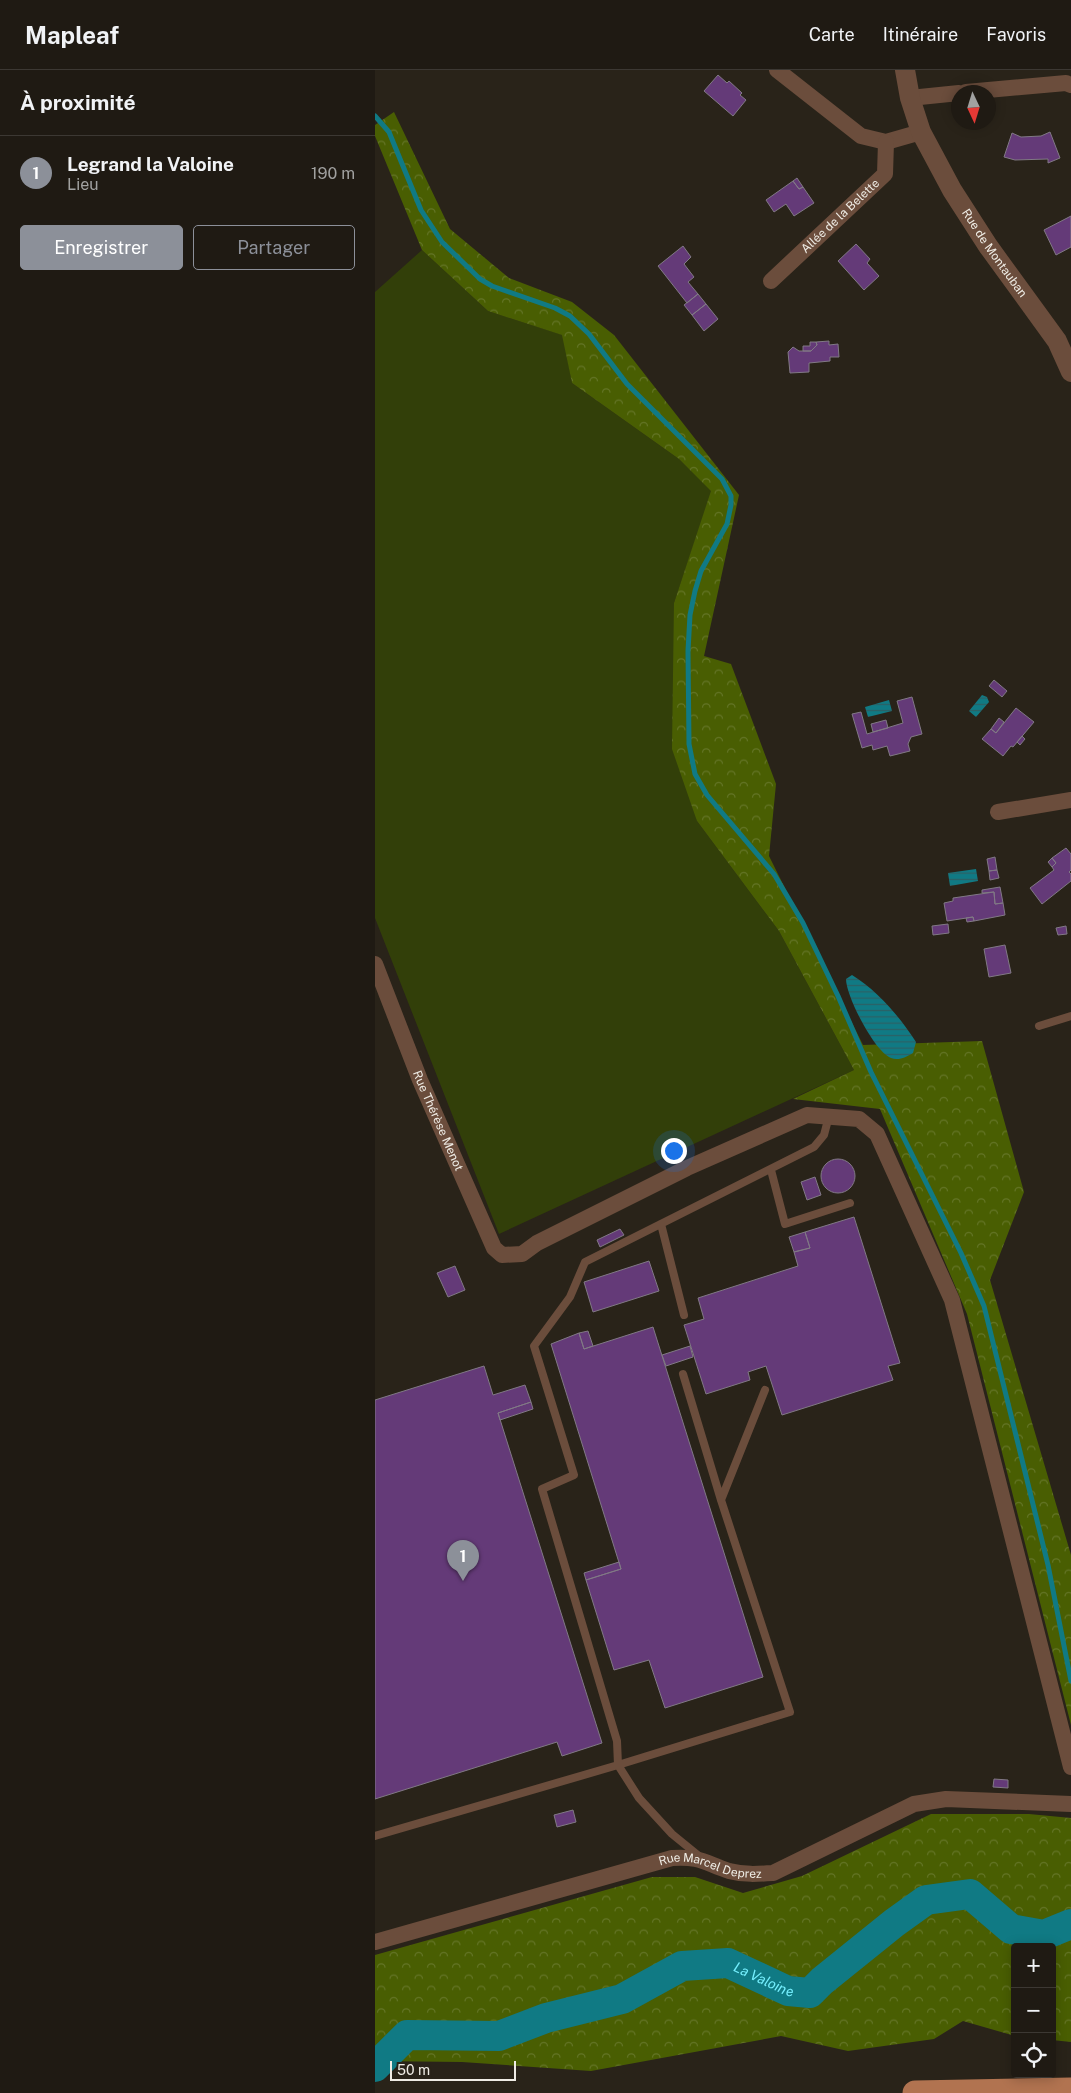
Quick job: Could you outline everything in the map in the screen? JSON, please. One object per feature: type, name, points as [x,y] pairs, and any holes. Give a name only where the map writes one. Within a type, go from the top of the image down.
[{"type":"main road","points":[[915,2093],[1071,2090]]},
{"type":"street","points":[[777,70],[861,136],[886,142],[921,132]]},
{"type":"street","name":"Rue de Montauban","points":[[905,70],[910,98],[921,132],[952,190],[988,246],[1057,341],[1071,372]]},
{"type":"street","points":[[996,89],[1071,84]]},
{"type":"street","points":[[910,98],[951,94]]},
{"type":"street","name":"Allée de la Belette","points":[[771,281],[885,174],[886,142]]},
{"type":"street","points":[[998,812],[1071,800]]},
{"type":"street","name":"Rue Thérèse Menot","points":[[375,964],[421,1080],[494,1248],[502,1255],[522,1254],[537,1244],[730,1149],[807,1115],[829,1116]]},
{"type":"street","points":[[829,1116],[859,1119],[877,1134],[952,1300],[1071,1767]]},
{"type":"street","name":"Rue Marcel Deprez","points":[[375,1942],[672,1858],[687,1857],[704,1860],[729,1871],[751,1875],[773,1873],[914,1804],[946,1800],[1071,1804]]},
{"type":"lane","points":[[1039,1026],[1071,1016]]},
{"type":"lane","points":[[704,1860],[672,1834],[639,1798],[618,1765],[617,1741],[543,1489],[574,1475],[534,1346],[570,1297],[585,1262],[815,1147],[825,1135],[829,1116]]},
{"type":"lane","points":[[771,1170],[785,1224],[850,1203]]},
{"type":"lane","points":[[661,1224],[684,1314]]},
{"type":"lane","points":[[375,1836],[618,1765],[790,1712],[721,1500],[683,1374]]},
{"type":"lane","points":[[721,1500],[765,1390]]},
{"type":"green space","points":[[394,112],[450,229],[509,278],[572,302],[614,335],[739,495],[704,656],[731,664],[776,784],[769,856],[863,1045],[982,1041],[1024,1192],[990,1280],[1071,1555],[1071,1725],[967,1314],[880,1109],[793,1099],[854,1070],[779,931],[697,821],[672,749],[674,603],[711,491],[679,459],[572,383],[562,335],[488,311],[422,250],[375,136],[375,125]]},
{"type":"green space","points":[[422,250],[488,311],[563,335],[572,383],[679,459],[712,491],[674,603],[697,821],[779,931],[854,1070],[499,1234],[375,918],[375,292]]},
{"type":"green space","points":[[931,1814],[1029,1814],[1071,1818],[1071,2042],[1056,2040],[1056,1943],[1011,1943],[1011,2035],[963,2021],[934,2039],[848,2051],[781,2036],[591,2071],[462,2062],[375,2061],[375,1955],[652,1877],[695,1877],[743,1893],[802,1876]]},
{"type":"water","points":[[982,695],[987,697],[989,702],[976,717],[969,711]]},
{"type":"water","points":[[889,700],[892,711],[868,717],[865,707]]},
{"type":"water","points":[[976,869],[978,881],[950,886],[948,873]]},
{"type":"water","points":[[852,975],[880,997],[903,1023],[916,1042],[913,1053],[894,1059],[884,1053],[877,1045],[862,1022],[847,987],[846,979]]},
{"type":"building","points":[[718,75],[727,83],[729,81],[742,93],[740,95],[746,100],[733,116],[704,91]]},
{"type":"building","points":[[1050,132],[1060,158],[1048,163],[1048,159],[1015,160],[1004,157],[1012,133],[1021,137],[1041,136]]},
{"type":"building","points":[[797,178],[803,187],[799,189],[793,181]]},
{"type":"building","points":[[793,181],[799,189],[803,187],[814,203],[794,216],[786,204],[774,212],[766,200]]},
{"type":"building","points":[[1071,216],[1071,247],[1056,255],[1044,230]]},
{"type":"building","points":[[856,244],[870,259],[867,263],[879,276],[864,290],[838,261]]},
{"type":"building","points":[[683,246],[691,257],[684,264],[694,277],[688,282],[698,294],[687,303],[658,266]]},
{"type":"building","points":[[698,294],[706,304],[692,315],[684,305]]},
{"type":"building","points":[[706,304],[718,319],[704,331],[692,315]]},
{"type":"building","points":[[829,341],[829,345],[838,344],[839,357],[830,357],[830,361],[809,363],[809,372],[790,373],[788,352],[793,347],[799,351],[811,351],[817,345],[816,342]]},
{"type":"building","points":[[810,342],[816,342],[817,345],[811,351],[803,351],[803,346],[810,346]]},
{"type":"building","points":[[994,680],[1007,691],[1002,697],[989,686]]},
{"type":"building","points":[[912,697],[922,734],[911,737],[908,744],[910,751],[890,756],[887,746],[873,750],[872,745],[862,748],[852,714],[861,712],[867,734],[903,723],[897,701]]},
{"type":"building","points":[[1016,708],[1034,722],[1003,756],[982,739],[991,729],[996,733]]},
{"type":"building","points":[[999,718],[1004,722],[996,733],[991,729]]},
{"type":"building","points":[[886,720],[888,728],[873,732],[871,724]]},
{"type":"building","points":[[1022,736],[1025,739],[1020,745],[1017,742]]},
{"type":"building","points":[[1066,848],[1071,854],[1071,870],[1069,872],[1071,874],[1071,881],[1042,904],[1030,888],[1054,870],[1052,867],[1056,863],[1052,858]]},
{"type":"building","points":[[995,857],[997,870],[989,871],[987,859]]},
{"type":"building","points":[[1052,858],[1056,863],[1052,867],[1048,862]]},
{"type":"building","points":[[997,870],[999,878],[990,880],[989,871]]},
{"type":"building","points":[[1000,887],[1003,903],[995,904],[994,892],[982,893],[982,890]]},
{"type":"building","points":[[994,892],[995,904],[1003,903],[1005,915],[974,921],[973,917],[947,921],[944,903],[953,901],[953,898]]},
{"type":"building","points":[[973,917],[974,921],[967,922],[966,918]]},
{"type":"building","points":[[948,924],[949,933],[933,935],[932,926]]},
{"type":"building","points":[[1066,926],[1067,934],[1058,935],[1056,928]]},
{"type":"building","points":[[1005,945],[1011,973],[989,977],[984,949]]},
{"type":"building","points":[[838,1159],[850,1164],[855,1176],[850,1188],[838,1193],[826,1188],[821,1176],[826,1164]]},
{"type":"building","points":[[815,1177],[821,1195],[807,1200],[801,1182]]},
{"type":"building","points":[[854,1217],[900,1363],[888,1366],[893,1380],[782,1415],[766,1366],[748,1372],[750,1380],[706,1394],[684,1325],[704,1319],[698,1298],[798,1266],[794,1252],[810,1248],[805,1232]]},
{"type":"building","points":[[620,1229],[624,1235],[600,1247],[597,1240]]},
{"type":"building","points":[[805,1232],[810,1248],[794,1252],[789,1237]]},
{"type":"building","points":[[649,1261],[659,1291],[593,1312],[584,1282]]},
{"type":"building","points":[[455,1266],[465,1290],[448,1297],[437,1273]]},
{"type":"building","points":[[653,1327],[763,1677],[665,1708],[649,1660],[614,1670],[586,1580],[621,1569],[551,1344],[579,1333],[584,1349]]},
{"type":"building","points":[[588,1331],[593,1346],[584,1349],[579,1333]]},
{"type":"building","points":[[690,1346],[693,1357],[666,1366],[662,1355]]},
{"type":"building","points":[[484,1366],[493,1395],[525,1385],[531,1402],[498,1413],[602,1743],[562,1756],[557,1742],[375,1799],[375,1400]]},
{"type":"building","points":[[531,1402],[533,1409],[500,1420],[498,1413]]},
{"type":"building","points":[[619,1562],[621,1569],[586,1580],[584,1573]]},
{"type":"building","points":[[994,1779],[1008,1780],[1008,1788],[993,1787]]},
{"type":"building","points":[[573,1810],[576,1822],[557,1827],[554,1815]]},
{"type":"waterway","points":[[375,116],[389,132],[421,210],[442,242],[480,279],[492,286],[555,308],[570,316],[589,334],[627,384],[722,479],[731,496],[727,524],[701,571],[690,615],[688,651],[689,744],[695,774],[707,795],[774,874],[803,923],[838,996],[871,1072],[961,1253],[984,1306],[1048,1565],[1071,1681]]},
{"type":"waterway","name":"La Valoine","points":[[375,2067],[407,2035],[499,2036],[546,2018],[622,1999],[682,1966],[728,1963],[788,1991],[810,1993],[822,1981],[894,1923],[926,1900],[970,1894],[1011,1929],[1044,1935],[1071,1924]]},
{"type":"place","name":"Legrand la Valoine","points":[[463,1581]]}]
